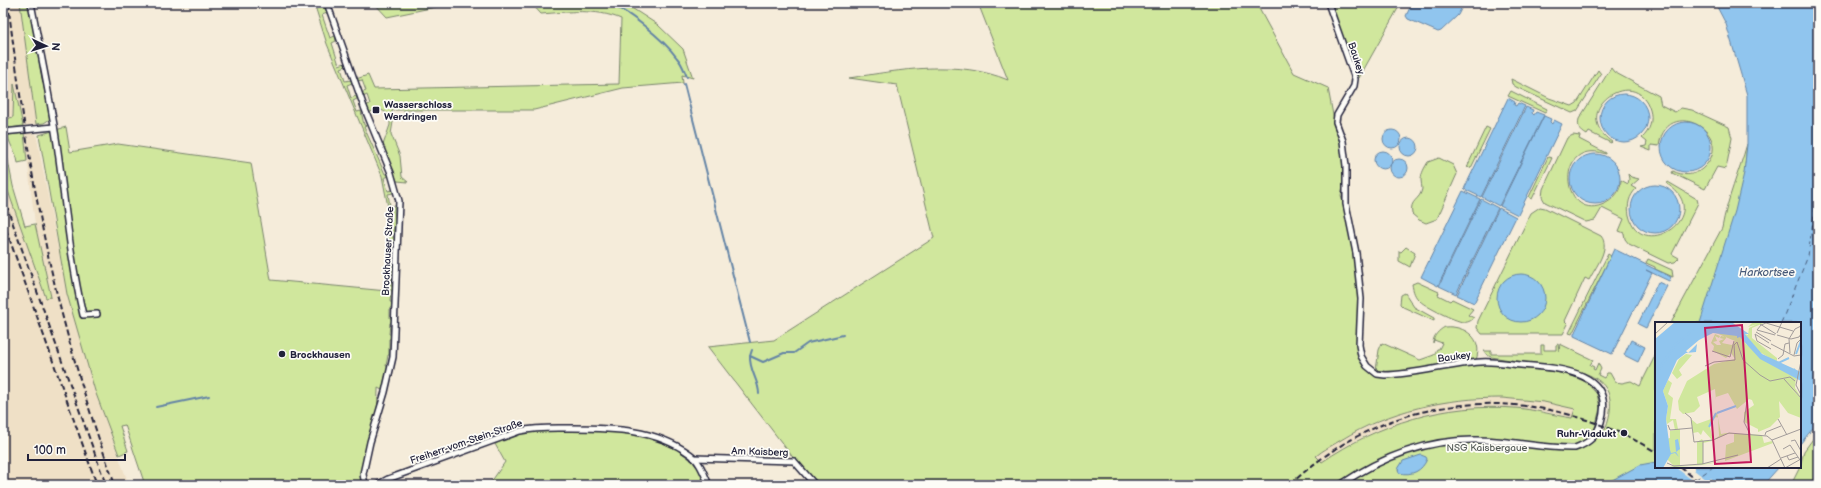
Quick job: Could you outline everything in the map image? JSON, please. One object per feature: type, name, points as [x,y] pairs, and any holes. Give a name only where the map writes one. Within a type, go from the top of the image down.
[{"type":"street","points":[[31,3],[54,127],[77,288],[83,315],[97,314]]},
{"type":"street","name":"Brockhauser Straße","points":[[328,3],[364,107],[391,173],[399,200],[393,357],[386,392],[370,442],[363,474],[365,485]]},
{"type":"street","name":"Baukey","points":[[1328,3],[1355,79],[1354,86],[1337,115],[1336,122],[1342,141],[1346,166],[1346,204],[1356,253],[1361,299],[1359,345],[1361,356],[1367,366],[1377,374],[1385,375],[1482,362],[1562,370],[1582,376],[1593,382],[1602,392],[1604,403],[1604,415],[1599,430],[1594,438],[1575,448],[1477,440],[1429,445],[1383,459],[1340,485]]},
{"type":"street","points":[[3,132],[54,127]]},
{"type":"street","name":"Freiherr-vom-Stein-Straße","points":[[377,485],[388,478],[534,428],[599,428],[640,433],[668,442],[694,458],[699,464],[709,485]]},
{"type":"street","name":"Am Kaisberg","points":[[694,458],[794,462],[815,485]]},
{"type":"shaded area","points":[[3,3],[20,3],[36,124],[23,126],[14,85],[13,117],[3,120]]},
{"type":"shaded area","points":[[32,132],[33,134],[36,133],[67,294],[95,391],[129,485],[3,485],[3,177],[46,298],[51,297],[35,224],[24,133]]},
{"type":"shaded area","points":[[1502,398],[1544,402],[1575,409],[1573,418],[1542,411],[1497,407],[1454,410],[1410,419],[1367,435],[1348,445],[1308,473],[1281,485],[1322,451],[1350,435],[1388,417],[1415,408],[1443,402]]},
{"type":"green space","points":[[20,3],[28,3],[50,119],[44,123],[36,124]]},
{"type":"green space","points":[[314,3],[321,3],[327,13],[322,15],[330,38],[335,36],[336,41],[332,43],[339,65],[345,63],[346,66],[341,68],[345,81],[351,80],[352,83],[347,85],[351,98],[356,96],[357,99],[353,101],[357,112],[361,111],[364,125],[367,126],[364,127],[385,174],[388,174],[389,176],[384,178],[388,191],[393,190],[393,193],[388,194],[390,206],[395,206],[396,226],[394,226],[393,238],[395,238],[394,258],[392,258],[394,274],[392,274],[391,286],[393,286],[393,290],[391,290],[390,302],[392,302],[392,307],[390,308],[390,318],[392,319],[389,334],[391,334],[391,339],[389,339],[389,355],[386,366],[388,366],[382,390],[378,388],[377,417],[363,474],[365,485],[145,485],[125,425],[120,426],[128,451],[119,455],[95,391],[67,294],[39,135],[66,127],[70,152],[118,144],[251,163],[271,280],[387,291],[389,212],[382,176],[327,44]]},
{"type":"green space","points":[[374,3],[455,3],[387,17]]},
{"type":"green space","points":[[531,3],[624,3],[658,25],[683,49],[693,78],[682,75],[683,83],[623,88],[534,110],[392,110],[393,122],[391,134],[400,156],[402,177],[408,182],[397,181],[383,145],[390,125],[390,117],[385,112],[380,110],[374,110],[368,114],[365,106],[370,104],[367,95],[363,97],[361,93],[366,91],[362,80],[357,81],[356,79],[368,75],[374,89],[619,84],[621,19],[601,13],[591,12],[541,14]]},
{"type":"green space","name":"NSG Kaisbergaue","points":[[978,3],[1256,3],[1294,73],[1328,88],[1335,126],[1341,141],[1345,180],[1341,195],[1354,254],[1360,299],[1358,345],[1364,363],[1385,377],[1483,364],[1556,372],[1572,376],[1586,382],[1597,394],[1600,408],[1595,428],[1604,432],[1610,414],[1610,399],[1606,388],[1598,380],[1573,370],[1491,357],[1484,351],[1491,351],[1491,354],[1541,354],[1541,345],[1544,345],[1544,350],[1556,350],[1556,345],[1558,344],[1559,352],[1560,344],[1593,360],[1590,365],[1594,367],[1593,369],[1595,370],[1598,363],[1601,369],[1598,375],[1604,378],[1607,373],[1610,373],[1615,382],[1622,383],[1631,381],[1640,386],[1655,356],[1655,468],[1644,485],[817,485],[801,465],[795,460],[708,347],[774,340],[934,238],[897,85],[849,78],[929,68],[969,70],[1008,80]],"holes":[[[1502,398],[1544,402],[1575,409],[1572,418],[1515,408],[1489,407],[1438,413],[1414,418],[1366,436],[1322,462],[1316,456],[1360,430],[1379,421],[1398,414],[1439,403],[1460,400]]]},
{"type":"green space","points":[[1330,3],[1401,3],[1359,78]]},
{"type":"green space","points":[[1611,68],[1614,72],[1659,96],[1661,105],[1675,112],[1681,108],[1692,110],[1729,127],[1732,138],[1726,169],[1717,167],[1705,189],[1672,173],[1673,171],[1677,173],[1692,174],[1702,169],[1712,156],[1713,144],[1707,133],[1698,125],[1686,121],[1674,122],[1664,130],[1659,146],[1651,145],[1651,151],[1641,147],[1646,146],[1647,142],[1642,138],[1649,129],[1651,114],[1643,97],[1632,91],[1620,91],[1609,96],[1600,105],[1597,117],[1600,130],[1612,142],[1611,143],[1589,132],[1587,135],[1581,130],[1578,124],[1579,119]]},
{"type":"green space","points":[[1598,70],[1601,74],[1577,111],[1572,113],[1516,87],[1512,84],[1511,79],[1549,98],[1572,106],[1577,103]]},
{"type":"green space","points":[[14,84],[23,126],[3,129],[3,120],[13,117]]},
{"type":"green space","points":[[1511,91],[1547,109],[1545,113],[1508,96]]},
{"type":"green space","points":[[1486,127],[1490,129],[1471,168],[1467,167]]},
{"type":"green space","points":[[24,133],[27,161],[18,163],[8,135]]},
{"type":"green space","points":[[3,135],[13,186],[25,226],[35,224],[51,297],[46,298],[3,177]]},
{"type":"green space","points":[[1573,135],[1580,136],[1579,139],[1606,153],[1589,152],[1577,157],[1570,168],[1569,180],[1572,193],[1579,203],[1591,207],[1606,203],[1617,193],[1621,180],[1628,184],[1628,174],[1631,177],[1639,179],[1631,186],[1636,189],[1630,198],[1628,208],[1629,215],[1636,229],[1646,235],[1659,235],[1670,230],[1679,220],[1683,209],[1680,196],[1667,184],[1668,182],[1697,199],[1698,203],[1672,254],[1679,258],[1675,262],[1668,263],[1629,244],[1625,239],[1624,233],[1619,231],[1624,219],[1602,208],[1595,220],[1586,222],[1545,202],[1542,197],[1543,189],[1567,138]]},
{"type":"green space","points":[[1747,144],[1732,322],[1672,322],[1722,228],[1730,196]]},
{"type":"green space","points":[[1548,157],[1552,158],[1532,199],[1529,197]]},
{"type":"green space","points":[[1439,158],[1453,165],[1457,174],[1437,219],[1426,223],[1419,220],[1412,214],[1411,209],[1413,203],[1421,193],[1421,177],[1428,162]]},
{"type":"green space","points":[[1540,207],[1545,208],[1601,236],[1604,241],[1604,246],[1601,258],[1589,280],[1585,278],[1565,321],[1568,324],[1563,334],[1482,334],[1477,328],[1478,321],[1531,213]]},
{"type":"green space","points":[[1406,247],[1415,253],[1410,267],[1399,261],[1399,251],[1401,252]]},
{"type":"green space","points":[[1608,254],[1611,256],[1572,334],[1569,333]]},
{"type":"green space","points":[[1648,259],[1672,270],[1673,277],[1646,263]]},
{"type":"green space","points":[[1417,282],[1439,292],[1438,295],[1450,301],[1452,299],[1473,309],[1468,315],[1474,318],[1467,322],[1459,321],[1423,304],[1414,294],[1412,284]]},
{"type":"green space","points":[[1405,293],[1414,307],[1434,318],[1434,321],[1403,307],[1400,304],[1401,295]]},
{"type":"green space","points":[[1445,327],[1459,328],[1471,335],[1477,346],[1478,352],[1476,360],[1393,373],[1376,370],[1379,350],[1382,343],[1420,360],[1434,355],[1437,349],[1439,349],[1442,343],[1434,340],[1433,343],[1433,340]]},
{"type":"green space","points":[[534,428],[619,429],[668,442],[696,464],[706,485],[489,485],[505,462],[495,444],[520,432]]},
{"type":"green space","points":[[1818,432],[1818,485],[1791,485],[1800,468],[1801,468],[1804,451]]},
{"type":"water","points":[[1412,3],[1464,3],[1458,15],[1438,32],[1408,19],[1406,16]]},
{"type":"water","name":"Harkortsee","points":[[1715,3],[1818,3],[1818,422],[1801,443],[1801,322],[1700,322],[1735,211],[1744,173],[1747,144],[1747,95],[1726,24]]},
{"type":"water","points":[[1619,94],[1629,94],[1638,98],[1644,104],[1647,109],[1647,127],[1638,138],[1629,142],[1619,142],[1610,138],[1604,132],[1600,123],[1600,113],[1604,104],[1610,98]]},
{"type":"water","points":[[1508,98],[1515,102],[1514,105],[1516,106],[1518,103],[1525,106],[1481,197],[1464,189]]},
{"type":"water","points":[[1526,107],[1533,110],[1532,113],[1534,115],[1536,112],[1544,115],[1499,206],[1482,197]]},
{"type":"water","points":[[1544,116],[1551,119],[1550,122],[1552,124],[1554,120],[1562,124],[1518,215],[1500,206]]},
{"type":"water","points":[[1681,122],[1691,122],[1704,129],[1711,142],[1711,152],[1704,165],[1691,172],[1681,172],[1672,168],[1665,161],[1661,152],[1661,142],[1665,133],[1672,126]]},
{"type":"water","points":[[1392,130],[1398,133],[1401,139],[1398,145],[1392,148],[1386,145],[1383,139],[1386,133]]},
{"type":"water","points":[[1409,138],[1415,141],[1418,147],[1415,153],[1409,156],[1403,153],[1400,147],[1403,141]]},
{"type":"water","points":[[1383,151],[1389,154],[1392,160],[1389,166],[1383,169],[1377,166],[1374,160],[1377,154]]},
{"type":"water","points":[[1590,154],[1600,154],[1613,161],[1620,174],[1620,184],[1613,197],[1600,204],[1590,204],[1581,200],[1574,193],[1570,184],[1570,174],[1574,165],[1581,158]]},
{"type":"water","points":[[1399,159],[1405,162],[1408,168],[1405,174],[1399,177],[1393,174],[1390,168],[1393,162]]},
{"type":"water","points":[[1650,185],[1660,185],[1669,189],[1675,195],[1678,200],[1678,218],[1669,229],[1660,233],[1650,233],[1641,229],[1635,223],[1631,214],[1631,204],[1635,195],[1641,189]]},
{"type":"water","points":[[1463,191],[1480,199],[1438,286],[1421,277]]},
{"type":"water","points":[[1481,199],[1498,208],[1456,294],[1439,286]]},
{"type":"water","points":[[1499,208],[1516,217],[1474,303],[1457,295]]},
{"type":"water","points":[[1614,249],[1671,277],[1669,281],[1646,270],[1652,273],[1612,354],[1574,336],[1574,334]]},
{"type":"water","points":[[1516,274],[1526,274],[1538,281],[1545,293],[1545,303],[1538,315],[1526,322],[1516,322],[1508,318],[1501,311],[1497,303],[1497,293],[1501,285],[1508,278]]},
{"type":"water","points":[[1658,282],[1667,286],[1646,328],[1638,324]]},
{"type":"water","points":[[1631,340],[1645,347],[1638,362],[1624,355]]},
{"type":"water","points":[[1421,455],[1427,459],[1422,467],[1416,472],[1408,474],[1399,473],[1398,469],[1403,461]]},
{"type":"water","points":[[1655,462],[1655,468],[1778,468],[1763,485],[1603,485],[1640,465]]},
{"type":"pier","points":[[1676,468],[1694,468],[1694,470],[1707,480],[1712,478],[1711,483],[1713,485],[1699,485]]},
{"type":"waterway","points":[[604,3],[622,10],[644,25],[679,60],[687,77]]},
{"type":"waterway","points":[[684,84],[750,342]]},
{"type":"waterway","points":[[752,350],[750,356],[763,362],[784,353],[794,353],[808,343],[843,335]]},
{"type":"waterway","points":[[750,356],[751,366],[759,389],[759,394]]},
{"type":"waterway","points":[[156,407],[209,396]]},
{"type":"ferry route","points":[[1781,322],[1808,256],[1818,186]]},
{"type":"ferry route","points":[[1688,485],[1712,468]]},
{"type":"railway","points":[[8,3],[30,162],[53,279],[81,381],[115,485]]},
{"type":"railway","points":[[3,196],[106,485]]},
{"type":"railway","points":[[3,221],[97,485]]},
{"type":"railway","points":[[1290,485],[1330,452],[1373,428],[1419,413],[1467,405],[1515,405],[1563,413],[1610,429],[1655,452]]},
{"type":"railway","points":[[1681,468],[1703,485]]},
{"type":"place","name":"Wasserschloss Werdringen","points":[[376,110]]},
{"type":"place","name":"Brockhausen","points":[[282,354]]},
{"type":"place","name":"Ruhr-Viadukt","points":[[1624,433]]}]
